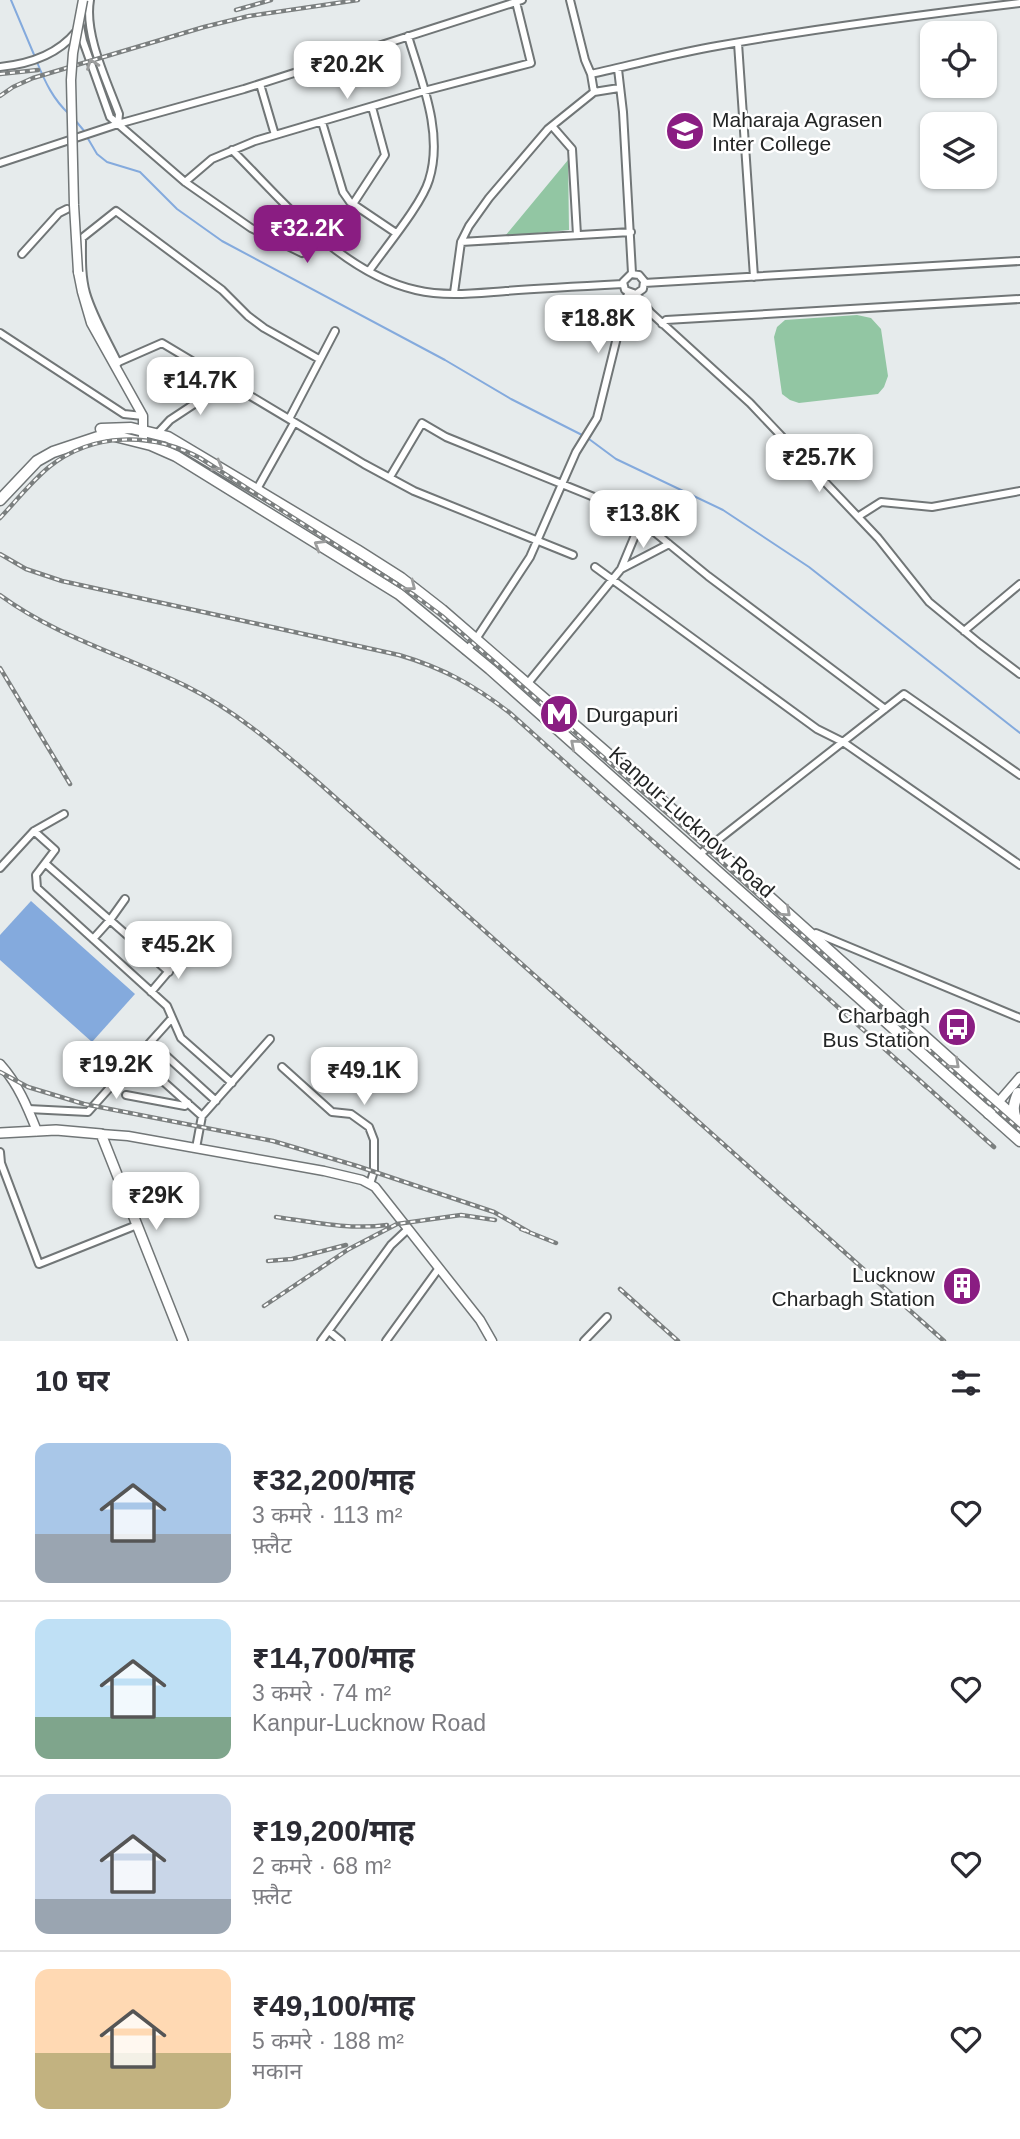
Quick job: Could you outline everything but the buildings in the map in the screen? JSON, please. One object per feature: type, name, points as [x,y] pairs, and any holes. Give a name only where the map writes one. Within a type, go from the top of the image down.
[{"type":"main road","name":"Kanpur-Lucknow Road","points":[[0,491],[35,454],[50,446],[92,431],[112,428],[143,429],[158,433],[257,489],[401,578],[528,683],[1018,1121]]},
{"type":"main road","name":"Kanpur-Lucknow Road","points":[[0,499],[32,466],[53,452],[107,433],[176,456],[399,594],[490,669],[1020,1141]]},
{"type":"main road","points":[[853,993],[864,981]]},
{"type":"main road","points":[[909,1043],[920,1032]]},
{"type":"main road","points":[[1018,1121],[1014,1106],[1019,1092]]},
{"type":"main road","points":[[0,1133],[56,1130],[102,1134],[183,1341]]},
{"type":"street","points":[[81,0],[80,28],[83,41],[110,117],[185,182],[251,228],[302,253],[317,234]]},
{"type":"street","points":[[81,0],[71,80],[78,272],[91,323],[116,363]]},
{"type":"street","points":[[90,0],[89,23],[92,38],[119,114],[118,124]]},
{"type":"street","points":[[570,0],[594,92]]},
{"type":"street","points":[[0,163],[519,1],[531,63],[424,91],[232,149],[212,159],[185,182]]},
{"type":"street","points":[[591,74],[715,46],[879,20],[1020,3]]},
{"type":"street","points":[[0,67],[30,62],[63,47],[80,28]]},
{"type":"street","points":[[369,271],[417,203],[429,181],[433,138],[429,107],[408,36]]},
{"type":"street","points":[[738,43],[754,277]]},
{"type":"street","points":[[618,69],[632,274]]},
{"type":"street","points":[[260,84],[275,135]]},
{"type":"street","points":[[454,293],[461,242],[489,198],[552,126],[594,92],[619,88]]},
{"type":"street","points":[[353,204],[385,155],[372,107]]},
{"type":"street","points":[[322,122],[343,192],[353,204],[396,233]]},
{"type":"street","points":[[552,126],[572,149],[577,236]]},
{"type":"street","points":[[232,149],[317,234],[343,256],[388,281],[417,290],[454,293],[623,284],[662,324],[750,403],[859,516],[929,602],[1020,674]]},
{"type":"street","points":[[22,254],[59,213],[67,209]]},
{"type":"street","points":[[143,443],[143,416],[116,363],[85,291],[82,238],[116,211],[222,290],[264,328],[319,359]]},
{"type":"street","points":[[461,242],[631,232]]},
{"type":"street","points":[[644,283],[1020,261]]},
{"type":"street","points":[[623,284],[624,278],[632,274],[639,275],[644,283],[643,289],[632,293]]},
{"type":"street","points":[[466,651],[530,557],[582,443],[597,418],[632,293]]},
{"type":"street","points":[[662,324],[666,320],[1020,299]]},
{"type":"street","points":[[257,489],[335,331]]},
{"type":"street","points":[[0,333],[124,414],[143,416]]},
{"type":"street","points":[[116,363],[162,343],[414,491],[573,555]]},
{"type":"street","points":[[158,433],[170,420],[226,383]]},
{"type":"street","points":[[390,477],[422,423],[446,437],[616,506],[641,521],[708,576],[885,709]]},
{"type":"street","points":[[859,516],[881,502],[932,507],[1020,491]]},
{"type":"street","points":[[528,683],[621,569],[641,521]]},
{"type":"street","points":[[621,569],[669,544]]},
{"type":"street","points":[[596,567],[817,729],[843,742],[1020,865]]},
{"type":"street","points":[[964,631],[1020,584]]},
{"type":"street","points":[[700,855],[904,694],[1020,775]]},
{"type":"street","points":[[0,868],[34,831],[64,814]]},
{"type":"street","points":[[34,831],[55,850],[36,875],[37,888],[167,1006],[181,1038],[232,1083]]},
{"type":"street","points":[[46,864],[169,972]]},
{"type":"street","points":[[93,939],[125,900]]},
{"type":"street","points":[[813,936],[816,933],[1020,1018]]},
{"type":"street","points":[[151,992],[185,952]]},
{"type":"street","points":[[28,1109],[88,1112],[172,1018]]},
{"type":"street","points":[[196,1148],[202,1116],[270,1039]]},
{"type":"street","points":[[151,1042],[216,1101]]},
{"type":"street","points":[[136,1058],[202,1116]]},
{"type":"street","points":[[282,1067],[332,1112],[351,1114],[369,1127],[374,1140],[374,1171],[370,1184]]},
{"type":"street","points":[[2,1071],[14,1079],[37,1131]]},
{"type":"street","points":[[1002,1106],[1020,1077]]},
{"type":"street","points":[[992,1117],[1019,1092]]},
{"type":"street","points":[[125,1096],[185,1106],[188,1103]]},
{"type":"street","points":[[102,1134],[128,1136],[324,1171],[370,1184],[480,1320],[492,1341]]},
{"type":"street","points":[[0,1152],[1,1163],[39,1264],[137,1226]]},
{"type":"street","points":[[321,1341],[391,1245],[408,1229]]},
{"type":"street","points":[[386,1341],[439,1268]]},
{"type":"street","points":[[584,1341],[607,1317]]},
{"type":"street","points":[[328,1331],[341,1341]]},
{"type":"green space","points":[[568,160],[569,230],[505,236]]},
{"type":"green space","points":[[857,315],[871,318],[881,329],[888,376],[878,394],[799,403],[782,394],[774,337],[777,327],[785,320]]},
{"type":"water","points":[[31,901],[135,994],[92,1042],[0,960],[0,935]]},
{"type":"waterway","points":[[11,0],[35,57]]},
{"type":"waterway","points":[[37,62],[50,90],[69,114]]},
{"type":"waterway","points":[[75,120],[85,132]]},
{"type":"waterway","points":[[87,137],[97,154],[107,162],[140,172],[177,209],[222,241],[584,436]]},
{"type":"waterway","points":[[589,439],[616,459],[723,510],[809,567],[1020,733]]},
{"type":"railway","points":[[236,10],[271,0]]},
{"type":"railway","points":[[0,96],[33,78],[204,27],[249,16],[358,0]]},
{"type":"railway","points":[[0,74],[38,70]]},
{"type":"railway","points":[[0,518],[49,467],[84,447],[103,442],[143,440],[182,449],[200,458],[414,595],[442,616],[684,828],[1020,1130]]},
{"type":"railway","points":[[0,554],[26,569],[62,581],[399,655],[444,672],[471,686],[510,713],[994,1147]]},
{"type":"railway","points":[[0,595],[44,623],[186,686],[239,718],[272,743],[944,1341]]},
{"type":"railway","points":[[0,668],[70,784]]},
{"type":"railway","points":[[0,1072],[28,1087],[84,1104],[273,1141],[357,1166],[494,1212],[529,1232]]},
{"type":"railway","points":[[264,1306],[349,1249],[397,1224],[461,1215],[495,1220]]},
{"type":"railway","points":[[276,1217],[345,1226],[387,1225]]},
{"type":"railway","points":[[521,1229],[556,1243]]},
{"type":"railway","points":[[268,1261],[292,1259],[346,1245]]},
{"type":"railway","points":[[620,1289],[678,1341]]},
{"type":"place","name":"Maharaja Agrasen Inter College","points":[[685,131]]},
{"type":"place","name":"Durgapuri","points":[[559,714]]},
{"type":"place","name":"Charbagh Bus Station","points":[[957,1027]]},
{"type":"place","name":"Lucknow Charbagh Station","points":[[962,1286]]}]
